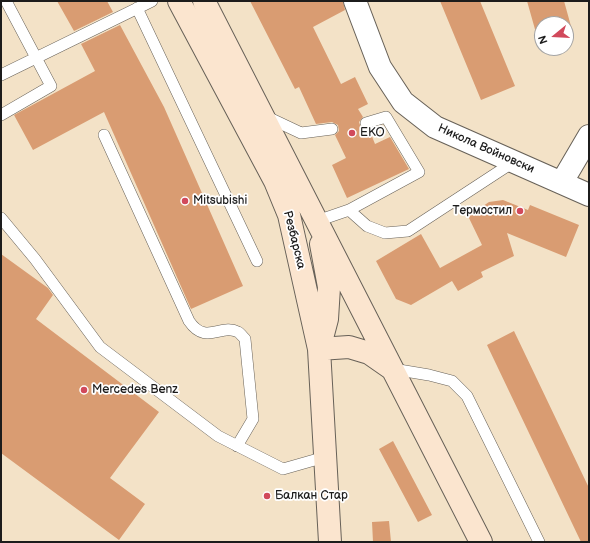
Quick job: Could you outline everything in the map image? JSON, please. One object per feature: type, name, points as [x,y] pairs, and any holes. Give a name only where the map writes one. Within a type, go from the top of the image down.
[{"type":"street","name":"Резбарска","points":[[179,1],[275,181],[289,215],[319,349]]},
{"type":"street","name":"Резбарска","points":[[204,1],[481,542]]},
{"type":"street","name":"Никола Войновски","points":[[354,1],[380,67],[403,102],[435,126],[589,194]]},
{"type":"street","points":[[562,182],[589,136]]},
{"type":"street","name":"Резбарска","points":[[317,221],[328,287],[327,319],[319,349]]},
{"type":"street","points":[[330,542],[319,349],[349,347],[368,353],[393,369]]},
{"type":"lane","points":[[1,116],[51,86],[6,1]]},
{"type":"lane","points":[[1,75],[152,1]]},
{"type":"lane","points":[[137,8],[257,260]]},
{"type":"lane","points":[[262,115],[301,133],[332,130]]},
{"type":"lane","points":[[317,221],[349,210],[419,172],[386,118],[366,123]]},
{"type":"lane","points":[[104,135],[194,328],[203,333],[229,330],[238,332],[245,338],[253,419],[237,446]]},
{"type":"lane","points":[[349,210],[367,226],[379,231],[385,233],[408,231],[515,161]]},
{"type":"lane","points":[[1,218],[35,259],[100,347],[218,436],[283,469],[325,457]]},
{"type":"lane","points":[[393,369],[429,375],[452,381],[467,396],[539,542]]},
{"type":"building","points":[[57,1],[107,1],[113,12],[74,31]]},
{"type":"building","points":[[250,1],[343,1],[345,10],[313,27],[341,84],[355,77],[368,104],[358,109],[363,117],[359,122],[361,128],[365,130],[369,129],[375,144],[390,137],[409,169],[347,198],[332,165],[346,158],[335,135],[339,131],[338,125],[332,122],[316,124],[299,87],[295,89]]},
{"type":"building","points":[[440,1],[480,1],[515,86],[481,100]]},
{"type":"building","points":[[527,1],[564,1],[568,16],[534,16],[534,26]]},
{"type":"building","points":[[120,25],[164,107],[243,286],[191,309],[104,112],[33,150],[14,115],[95,71],[81,44]]},
{"type":"building","points":[[503,200],[528,210],[530,205],[579,225],[566,257],[507,233],[514,256],[481,272],[483,277],[458,291],[452,281],[411,305],[396,299],[376,261],[421,234],[440,268],[482,245],[468,216],[489,202]]},
{"type":"building","points":[[1,254],[48,288],[53,295],[36,319],[159,412],[110,478],[145,504],[119,540],[1,453]]},
{"type":"building","points":[[514,331],[589,488],[589,542],[581,542],[487,345]]},
{"type":"building","points":[[393,441],[432,515],[418,522],[379,449]]},
{"type":"building","points":[[389,521],[391,542],[373,542],[372,522]]},
{"type":"place","name":"EKO","points":[[352,133]]},
{"type":"place","name":"Mitsubishi","points":[[185,201]]},
{"type":"place","name":"Термостил","points":[[520,211]]},
{"type":"place","name":"Mercedes Benz","points":[[84,390]]},
{"type":"place","name":"Балкан Стар","points":[[267,496]]}]
